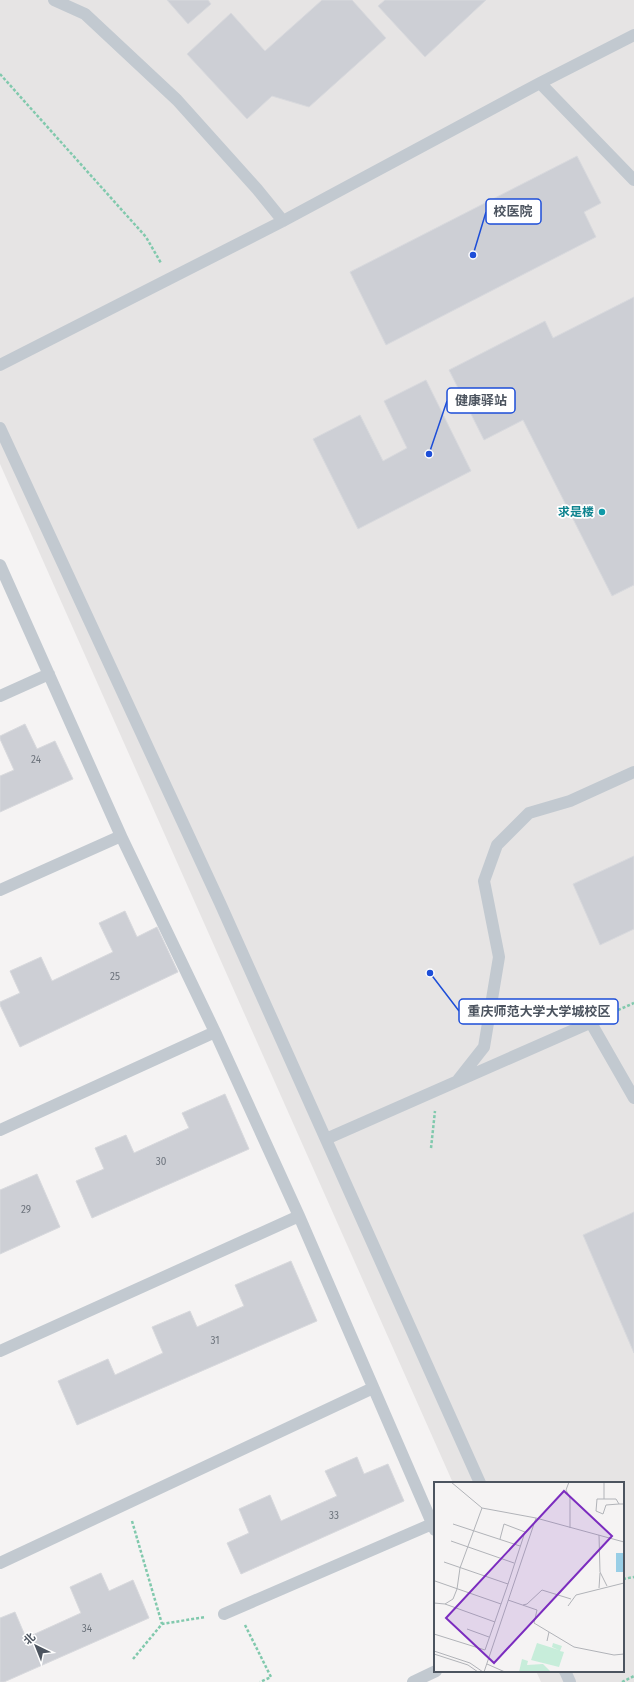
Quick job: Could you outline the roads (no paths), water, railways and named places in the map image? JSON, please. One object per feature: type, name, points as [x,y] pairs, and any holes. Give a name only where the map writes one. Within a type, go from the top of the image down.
[{"type":"lane","points":[[54,0],[85,14],[177,100],[257,189],[283,222]]},
{"type":"lane","points":[[0,365],[283,222],[540,83],[634,35]]},
{"type":"lane","points":[[540,83],[634,180]]},
{"type":"lane","points":[[0,428],[220,903],[480,1482]]},
{"type":"lane","points":[[0,565],[121,836],[215,1032],[299,1216],[434,1527],[224,1614]]},
{"type":"lane","points":[[0,696],[49,674]]},
{"type":"lane","points":[[458,1080],[484,1047],[499,957],[484,881],[497,845],[529,813],[570,801],[634,772]]},
{"type":"lane","points":[[0,890],[121,836]]},
{"type":"lane","points":[[326,1139],[596,1020],[634,1098]]},
{"type":"lane","points":[[0,1130],[215,1032]]},
{"type":"lane","points":[[0,1351],[299,1216]]},
{"type":"lane","points":[[0,1563],[373,1388]]},
{"type":"lane","points":[[413,1682],[434,1672]]},
{"type":"lane","points":[[565,1672],[570,1682]]},
{"type":"place","name":"校医院","points":[[473,255]]},
{"type":"place","name":"健康驿站","points":[[429,454]]},
{"type":"place","name":"求是楼","points":[[602,512]]},
{"type":"place","name":"重庆师范大学大学城校区","points":[[430,973]]}]
